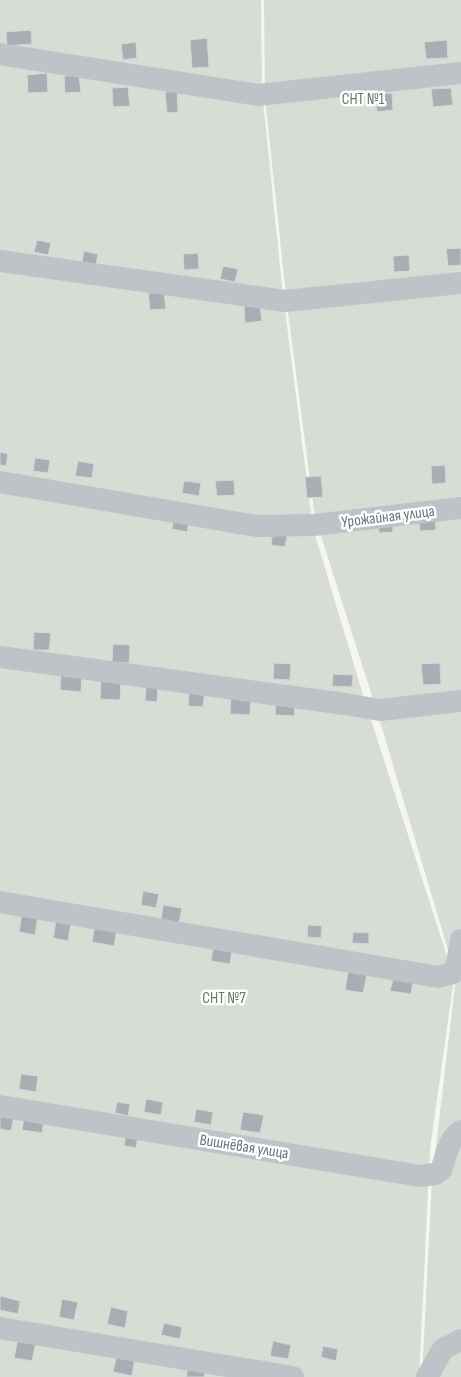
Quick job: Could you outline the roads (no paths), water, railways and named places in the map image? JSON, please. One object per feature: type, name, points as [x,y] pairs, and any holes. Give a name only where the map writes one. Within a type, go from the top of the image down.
[{"type":"street","points":[[0,54],[258,95],[461,73]]},
{"type":"street","points":[[0,261],[285,302],[461,283]]},
{"type":"street","name":"Урожайная улица","points":[[0,482],[256,526],[314,525],[461,508]]},
{"type":"street","points":[[0,657],[380,710],[461,700]]},
{"type":"street","points":[[0,902],[438,977],[453,973],[456,969],[461,940]]},
{"type":"street","name":"Вишнёвая улица","points":[[0,1106],[420,1176],[435,1174],[441,1170],[454,1135],[461,1131]]},
{"type":"street","points":[[0,1328],[293,1377]]},
{"type":"street","points":[[427,1377],[443,1349],[461,1340]]},
{"type":"park label","name":"СНТ №1","points":[[363,99]]},
{"type":"park label","name":"СНТ №7","points":[[224,998]]}]
